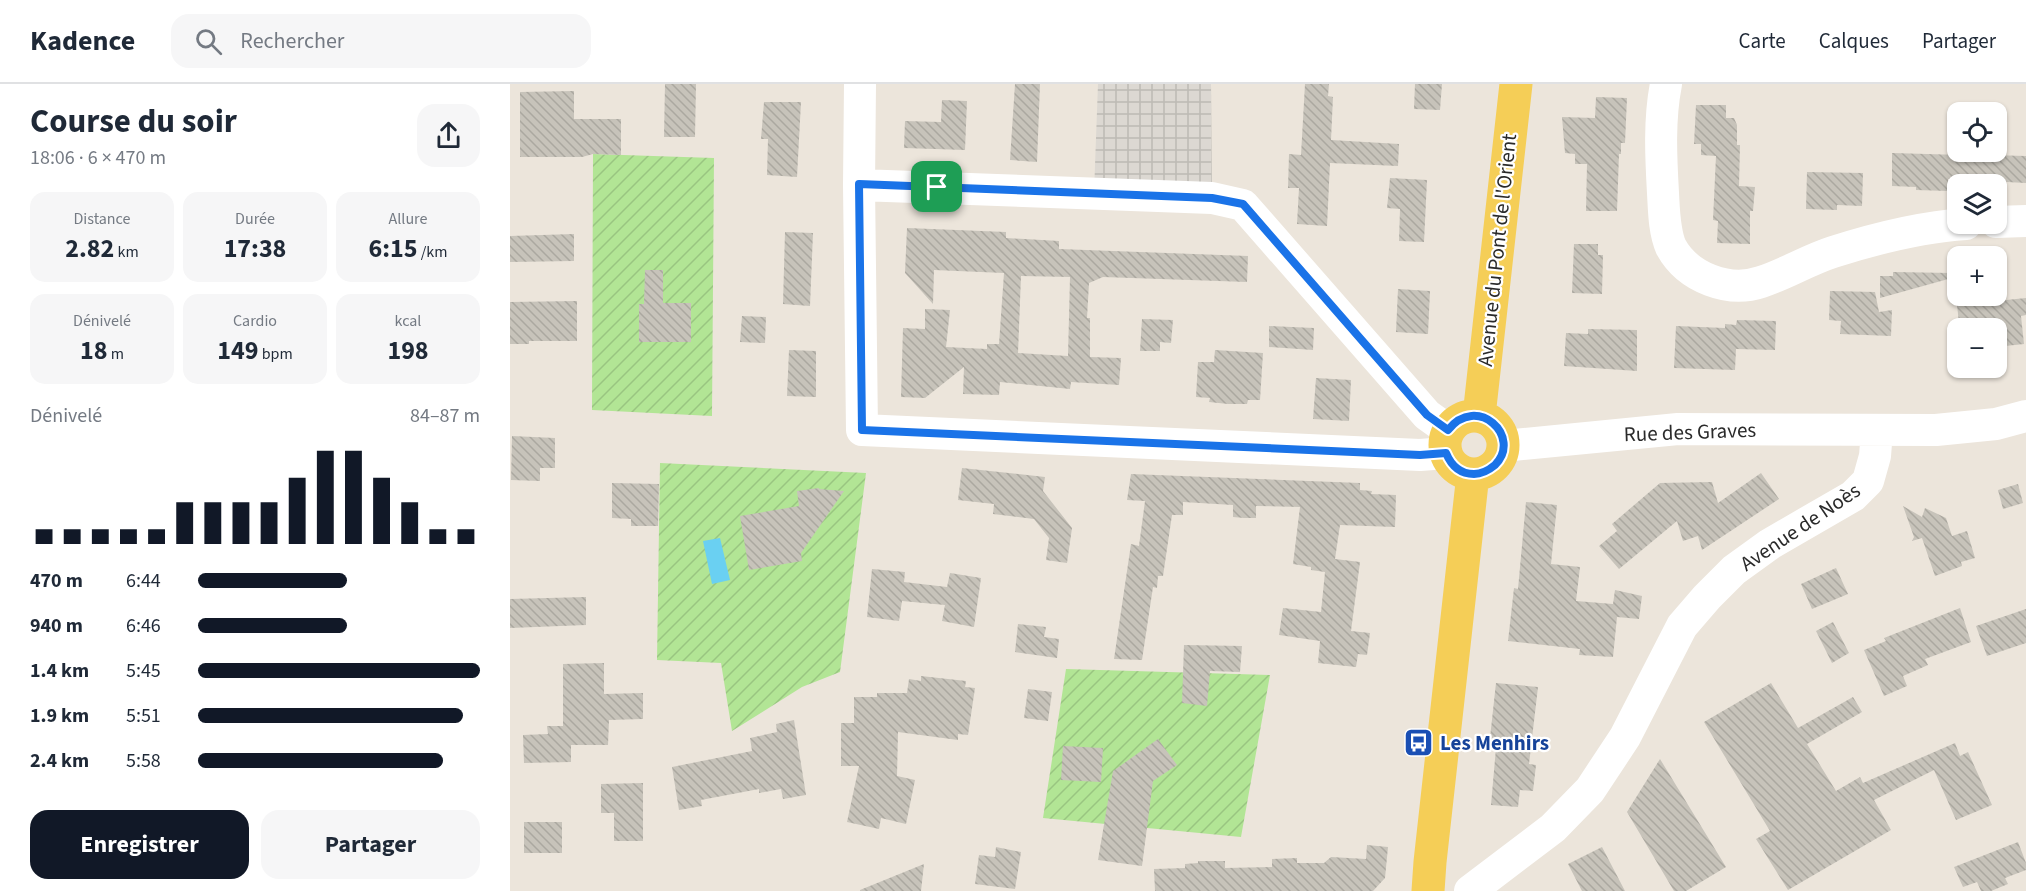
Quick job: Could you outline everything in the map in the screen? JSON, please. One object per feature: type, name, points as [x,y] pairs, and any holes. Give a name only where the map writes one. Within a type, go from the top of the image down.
[{"type":"main road","name":"Avenue du Pont de l'Orient","points":[[1479,416],[1515,84]]},
{"type":"main road","points":[[1472,415],[1479,416],[1494,423],[1502,438],[1503,446],[1497,463],[1482,473],[1473,474],[1456,468],[1447,441],[1458,420],[1472,415]]},
{"type":"main road","points":[[1428,891],[1473,474]]},
{"type":"street","points":[[859,184],[1212,198],[1243,204],[1427,415],[1447,441],[1433,456],[862,430],[859,184],[860,84]]},
{"type":"street","points":[[1666,84],[1662,147],[1664,219],[1671,246],[1686,265],[1703,278],[1730,286],[1759,283],[1824,255],[1876,238],[1947,225]]},
{"type":"street","points":[[2007,222],[2026,221]]},
{"type":"street","points":[[1877,430],[1936,430],[1996,424],[2026,416]]},
{"type":"street","name":"Rue des Graves","points":[[1503,446],[1677,429],[1877,430]]},
{"type":"street","name":"Avenue de Noès","points":[[1470,891],[1553,828],[1590,790],[1625,737],[1682,626],[1707,597],[1734,570],[1770,543],[1852,496],[1868,481],[1875,456],[1877,430]]},
{"type":"green space","points":[[593,154],[714,158],[712,416],[592,410]]},
{"type":"green space","points":[[660,463],[866,473],[840,672],[802,687],[732,731],[721,663],[657,660]]},
{"type":"green space","points":[[1066,669],[1270,675],[1241,837],[1043,818]]},
{"type":"shaded area","points":[[1098,84],[1211,84],[1212,198],[1094,193]]},
{"type":"water","points":[[720,538],[730,580],[712,584],[703,541]]},
{"type":"building","points":[[665,84],[696,84],[695,137],[664,137]]},
{"type":"building","points":[[1015,84],[1040,84],[1037,162],[1010,160]]},
{"type":"building","points":[[1305,84],[1329,84],[1328,96],[1333,97],[1331,140],[1399,144],[1398,166],[1330,163],[1327,226],[1297,224],[1299,188],[1288,188],[1289,154],[1301,155]]},
{"type":"building","points":[[1415,84],[1442,84],[1440,110],[1414,109]]},
{"type":"building","points":[[574,91],[574,119],[621,119],[621,155],[520,157],[520,92]]},
{"type":"building","points":[[1596,97],[1627,98],[1625,143],[1621,143],[1621,154],[1619,154],[1617,211],[1586,211],[1587,164],[1575,164],[1575,154],[1565,153],[1562,117],[1595,118]]},
{"type":"building","points":[[942,100],[967,101],[965,150],[904,148],[905,121],[941,122]]},
{"type":"building","points":[[764,102],[801,102],[797,177],[767,175],[768,139],[761,139]]},
{"type":"building","points":[[1696,105],[1726,105],[1726,118],[1734,118],[1737,125],[1737,145],[1740,145],[1739,186],[1755,187],[1753,211],[1750,211],[1750,244],[1717,243],[1718,221],[1713,220],[1716,156],[1701,155],[1701,144],[1694,144]]},
{"type":"building","points":[[1892,153],[1947,155],[1947,162],[2007,162],[2007,155],[2026,156],[2026,183],[2007,182],[2007,174],[1947,174],[1947,191],[1916,190],[1916,187],[1892,186]]},
{"type":"building","points":[[1807,172],[1863,173],[1862,206],[1837,205],[1837,210],[1806,209]]},
{"type":"building","points":[[1390,178],[1427,180],[1424,242],[1399,241],[1400,209],[1387,208]]},
{"type":"building","points":[[907,228],[1006,232],[1006,238],[1059,241],[1059,249],[1248,256],[1247,282],[1103,277],[1089,283],[1087,318],[1090,318],[1090,357],[1121,358],[1119,385],[1071,382],[1070,389],[1000,382],[999,395],[963,394],[964,367],[925,398],[901,397],[903,328],[925,329],[925,309],[950,310],[946,347],[987,349],[987,344],[999,344],[1004,273],[934,270],[933,304],[905,273]],"holes":[[[1021,276],[1070,277],[1068,356],[1018,353]]]},
{"type":"building","points":[[785,232],[813,233],[810,306],[783,304]]},
{"type":"building","points":[[574,234],[574,261],[510,262],[510,236]]},
{"type":"building","points":[[1574,244],[1598,244],[1598,255],[1603,255],[1602,294],[1572,293]]},
{"type":"building","points":[[645,270],[663,270],[663,303],[691,303],[691,342],[639,342],[639,304],[644,304]]},
{"type":"building","points":[[1893,272],[1947,273],[1947,279],[1880,298],[1880,276],[1893,276]]},
{"type":"building","points":[[1398,289],[1430,291],[1428,334],[1396,332]]},
{"type":"building","points":[[1830,291],[1875,292],[1879,312],[1892,310],[1891,336],[1840,334],[1841,321],[1829,320]]},
{"type":"building","points":[[2026,298],[2026,315],[2021,316],[2024,344],[2007,346],[2007,318],[1958,318],[1957,306],[2007,306],[2007,300]]},
{"type":"building","points":[[577,301],[577,341],[529,341],[529,344],[510,344],[510,302]]},
{"type":"building","points":[[742,316],[766,317],[765,343],[740,342]]},
{"type":"building","points":[[1142,319],[1173,320],[1171,343],[1160,342],[1160,351],[1140,351]]},
{"type":"building","points":[[1737,320],[1776,321],[1775,350],[1736,349],[1735,370],[1674,368],[1676,326],[1725,328],[1725,324],[1736,325]]},
{"type":"building","points":[[1269,326],[1314,328],[1313,350],[1269,347]]},
{"type":"building","points":[[1588,329],[1637,330],[1637,371],[1564,366],[1566,333],[1588,334]]},
{"type":"building","points":[[789,350],[816,351],[816,397],[787,396]]},
{"type":"building","points":[[1215,350],[1263,353],[1260,400],[1248,400],[1247,404],[1228,404],[1209,402],[1210,398],[1196,397],[1198,362],[1214,362]]},
{"type":"building","points":[[1316,378],[1351,380],[1349,421],[1313,419]]},
{"type":"building","points":[[512,436],[555,438],[555,468],[540,468],[540,481],[511,480]]},
{"type":"building","points":[[962,468],[1045,477],[1043,491],[1072,528],[1067,563],[1046,560],[1049,538],[1034,519],[993,514],[994,504],[958,500]]},
{"type":"building","points":[[1761,473],[1779,499],[1702,550],[1698,536],[1683,541],[1677,521],[1619,569],[1599,546],[1617,531],[1612,524],[1660,483],[1712,482],[1718,503]]},
{"type":"building","points":[[1131,474],[1360,483],[1360,490],[1372,491],[1371,494],[1396,495],[1395,527],[1340,525],[1335,559],[1360,562],[1351,631],[1370,633],[1367,655],[1358,654],[1356,667],[1318,663],[1320,641],[1279,635],[1283,608],[1321,612],[1325,572],[1293,564],[1300,507],[1256,506],[1256,518],[1244,518],[1233,517],[1233,505],[1183,502],[1183,515],[1172,515],[1163,576],[1158,576],[1157,588],[1153,587],[1142,660],[1114,659],[1131,544],[1139,546],[1145,501],[1127,500]]},
{"type":"building","points":[[612,483],[659,484],[658,526],[631,526],[631,519],[612,518]]},
{"type":"building","points":[[2018,484],[2023,503],[2003,509],[1998,490]]},
{"type":"building","points":[[819,488],[844,491],[801,553],[802,561],[749,570],[740,516],[799,506],[797,491]]},
{"type":"building","points":[[1526,502],[1557,505],[1551,564],[1580,567],[1576,601],[1613,604],[1615,590],[1642,596],[1639,619],[1617,617],[1613,657],[1579,655],[1580,649],[1508,641],[1514,588],[1518,589]]},
{"type":"building","points":[[1903,506],[1922,517],[1925,508],[1946,518],[1952,536],[1967,531],[1975,558],[1961,562],[1962,566],[1935,576],[1922,538],[1912,541],[1914,537]]},
{"type":"building","points":[[1836,568],[1848,594],[1812,609],[1801,584]]},
{"type":"building","points":[[872,569],[905,572],[904,582],[947,587],[950,573],[981,578],[974,627],[942,621],[945,605],[902,601],[899,621],[867,617]]},
{"type":"building","points":[[586,597],[586,625],[510,628],[510,599]]},
{"type":"building","points":[[1960,608],[1971,642],[1925,659],[1928,665],[1903,676],[1907,686],[1884,696],[1864,650],[1886,641],[1884,638]]},
{"type":"building","points":[[2026,609],[2026,643],[1987,656],[1976,626]]},
{"type":"building","points":[[1833,622],[1849,653],[1832,663],[1816,631]]},
{"type":"building","points":[[1018,624],[1046,627],[1044,637],[1059,639],[1057,658],[1015,652]]},
{"type":"building","points":[[1184,645],[1242,646],[1240,672],[1210,671],[1207,706],[1182,703]]},
{"type":"building","points":[[604,663],[604,694],[643,693],[643,719],[609,720],[608,745],[571,745],[571,762],[524,763],[523,735],[548,734],[547,726],[563,726],[563,664]]},
{"type":"building","points":[[921,676],[966,681],[965,687],[975,688],[968,735],[958,734],[958,740],[898,732],[897,776],[915,780],[906,824],[881,818],[879,829],[847,822],[859,766],[841,766],[841,723],[854,723],[854,697],[877,697],[877,693],[907,693],[909,679],[921,681]]},
{"type":"building","points":[[1496,683],[1538,687],[1529,764],[1536,765],[1533,791],[1520,790],[1518,807],[1491,805],[1496,748],[1489,747]]},
{"type":"building","points":[[1771,683],[1798,728],[1853,697],[1862,712],[1807,744],[1836,791],[1860,777],[1863,783],[1955,743],[1960,756],[1968,752],[1992,805],[1956,820],[1934,770],[1874,800],[1891,830],[1788,890],[1756,839],[1770,831],[1704,722]]},
{"type":"building","points":[[1028,689],[1052,692],[1048,721],[1024,718]]},
{"type":"building","points":[[794,720],[806,795],[783,799],[781,789],[759,793],[759,789],[701,800],[702,806],[679,810],[672,767],[752,751],[750,738],[777,732],[776,724]]},
{"type":"building","points":[[1158,739],[1177,765],[1153,781],[1142,866],[1098,860],[1113,771]]},
{"type":"building","points":[[1063,746],[1103,748],[1101,782],[1061,780]]},
{"type":"building","points":[[1660,759],[1726,867],[1686,891],[1674,891],[1627,812]]},
{"type":"building","points":[[643,783],[643,841],[614,841],[614,813],[601,813],[601,784]]},
{"type":"building","points":[[524,822],[562,822],[562,853],[524,853]]},
{"type":"building","points":[[2018,842],[2026,863],[2026,870],[2005,878],[2008,884],[1991,891],[1981,891],[1977,882],[1963,887],[1954,867]]},
{"type":"building","points":[[1367,845],[1388,847],[1385,878],[1373,891],[1155,891],[1154,869],[1185,868],[1185,864],[1198,863],[1198,861],[1225,861],[1225,868],[1272,867],[1272,859],[1297,858],[1297,863],[1324,863],[1331,857],[1366,859]]},
{"type":"building","points":[[996,847],[1021,852],[1015,889],[975,884],[979,855],[995,857]]},
{"type":"building","points":[[1602,847],[1625,891],[1582,891],[1568,864]]},
{"type":"building","points":[[924,864],[921,891],[860,891],[860,890]]},
{"type":"place","name":"Les Menhirs","points":[[1419,743]]},
{"type":"route","points":[[859,184],[937,187],[1212,198],[1243,204],[1427,415],[1448,430],[1458,420],[1465,417],[1472,415],[1487,418],[1499,430],[1503,446],[1501,455],[1490,469],[1473,474],[1456,468],[1446,453],[1433,456],[862,430],[859,184]]}]
